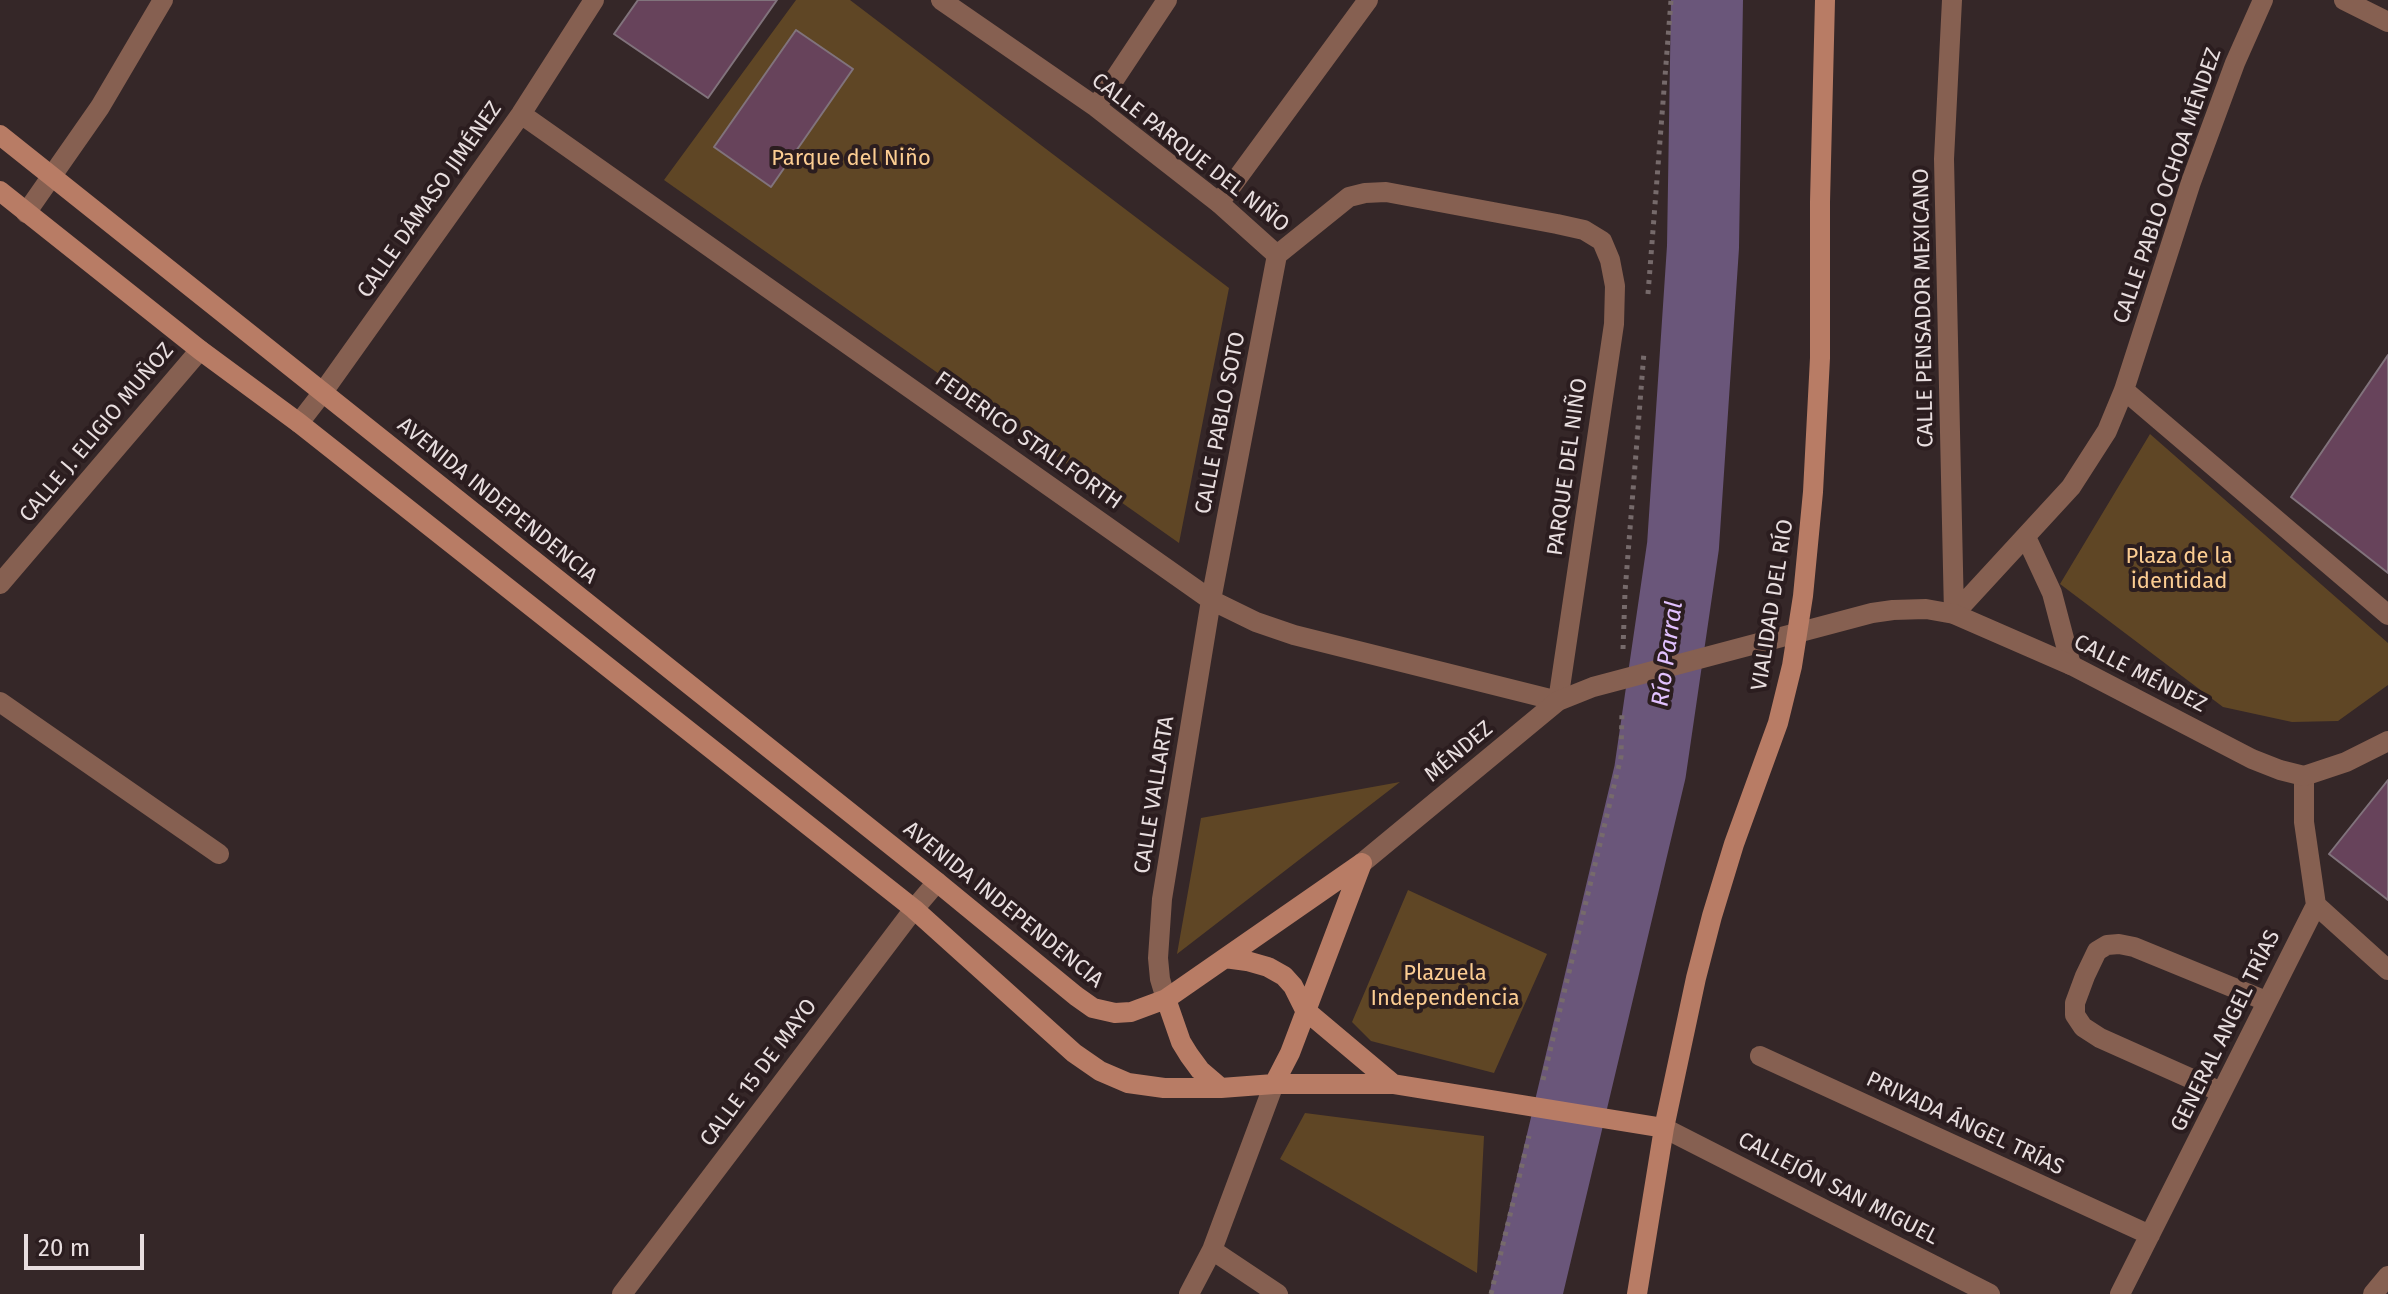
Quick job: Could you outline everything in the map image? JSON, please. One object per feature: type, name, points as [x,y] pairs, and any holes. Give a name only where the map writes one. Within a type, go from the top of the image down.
[{"type":"main road","name":"VIALIDAD DEL RÍO","points":[[1637,1294],[1664,1128],[1712,916],[1734,844],[1778,723],[1792,666],[1803,596],[1813,492],[1820,358],[1825,0]]},
{"type":"main road","name":"AVENIDA INDEPENDENCIA","points":[[0,135],[1093,1008],[1115,1013],[1131,1012],[1166,999],[1362,863]]},
{"type":"main road","points":[[0,191],[914,909],[1074,1053],[1100,1071],[1128,1083],[1164,1088],[1393,1084],[1664,1128]]},
{"type":"main road","points":[[1274,1084],[1290,1053],[1362,863]]},
{"type":"main road","points":[[1225,958],[1268,967],[1284,976],[1293,986],[1305,1010],[1393,1084]]},
{"type":"main road","points":[[1166,999],[1181,1042],[1189,1055],[1200,1070],[1221,1088]]},
{"type":"street","points":[[26,213],[100,107],[163,0]]},
{"type":"street","name":"CALLE DÁMASO JIMÉNEZ","points":[[299,423],[521,114],[594,0]]},
{"type":"street","name":"CALLE PARQUE DEL NIÑO","points":[[941,0],[1096,107],[1219,203],[1277,255],[1349,197],[1386,192],[1584,230],[1602,241]]},
{"type":"street","points":[[1096,107],[1167,0]]},
{"type":"street","points":[[1219,203],[1368,0]]},
{"type":"street","name":"CALLE PENSADOR MEXICANO","points":[[1952,0],[1944,159],[1954,614]]},
{"type":"street","name":"CALLE PABLO OCHOA MÉNDEZ","points":[[1954,614],[2071,487],[2107,431],[2124,390],[2191,182],[2235,63],[2263,0]]},
{"type":"street","points":[[2344,0],[2388,22]]},
{"type":"street","name":"FEDERICO STALLFORTH","points":[[521,114],[1211,600],[1256,622],[1294,635],[1558,701]]},
{"type":"street","name":"PARQUE DEL NIÑO","points":[[1558,701],[1614,324],[1615,286],[1610,260],[1602,241]]},
{"type":"street","name":"CALLE PABLO SOTO","points":[[1211,600],[1277,255]]},
{"type":"street","name":"CALLE J. ELIGIO MUÑOZ","points":[[0,584],[200,350]]},
{"type":"street","points":[[2124,390],[2388,615]]},
{"type":"street","points":[[2026,537],[2052,593],[2071,665]]},
{"type":"street","name":"CALLE VALLARTA","points":[[1166,999],[1158,958],[1162,899],[1211,600]]},
{"type":"street","name":"CALLE MÉNDEZ","points":[[1872,613],[1908,608],[1954,614],[2071,665],[2252,759],[2304,776]]},
{"type":"street","name":"MÉNDEZ","points":[[1362,863],[1558,701],[1593,687],[1872,613]]},
{"type":"street","points":[[0,702],[219,854]]},
{"type":"street","points":[[2388,741],[2346,762],[2304,776],[2304,822],[2316,905],[2388,970]]},
{"type":"street","name":"CALLE 15 DE MAYO","points":[[622,1294],[937,882]]},
{"type":"street","name":"GENERAL ANGEL TRÍAS","points":[[2120,1294],[2316,905]]},
{"type":"street","points":[[2221,1092],[2100,1038],[2083,1027],[2075,1015],[2075,1003],[2097,951],[2107,945],[2134,947],[2266,1001]]},
{"type":"street","name":"PRIVADA ÁNGEL TRÍAS","points":[[1760,1056],[2150,1235]]},
{"type":"street","points":[[1189,1294],[1212,1250],[1274,1084]]},
{"type":"street","name":"CALLEJÓN SAN MIGUEL","points":[[1664,1128],[1990,1294]]},
{"type":"street","points":[[1212,1250],[1278,1294]]},
{"type":"street","points":[[2373,1294],[2388,1276]]},
{"type":"green space","name":"Parque del Niño","points":[[796,0],[850,0],[1229,288],[1179,543],[664,180]]},
{"type":"green space","name":"Plaza de la identidad","points":[[2150,434],[2388,643],[2388,685],[2338,721],[2292,722],[2223,707],[2060,584]]},
{"type":"green space","points":[[1400,782],[1177,954],[1201,818]]},
{"type":"green space","name":"Plazuela Independencia","points":[[1408,890],[1547,954],[1494,1073],[1371,1041],[1352,1022]]},
{"type":"green space","points":[[1305,1113],[1484,1136],[1477,1273],[1280,1159]]},
{"type":"building","points":[[638,0],[777,0],[708,98],[614,34]]},
{"type":"building","points":[[796,30],[853,69],[771,187],[714,147]]},
{"type":"building","points":[[2388,355],[2388,573],[2291,497]]},
{"type":"building","points":[[2388,780],[2388,900],[2329,854]]},
{"type":"waterway","name":"Río Parral","points":[[1526,1294],[1650,772],[1683,546],[1703,247],[1707,0]]}]
